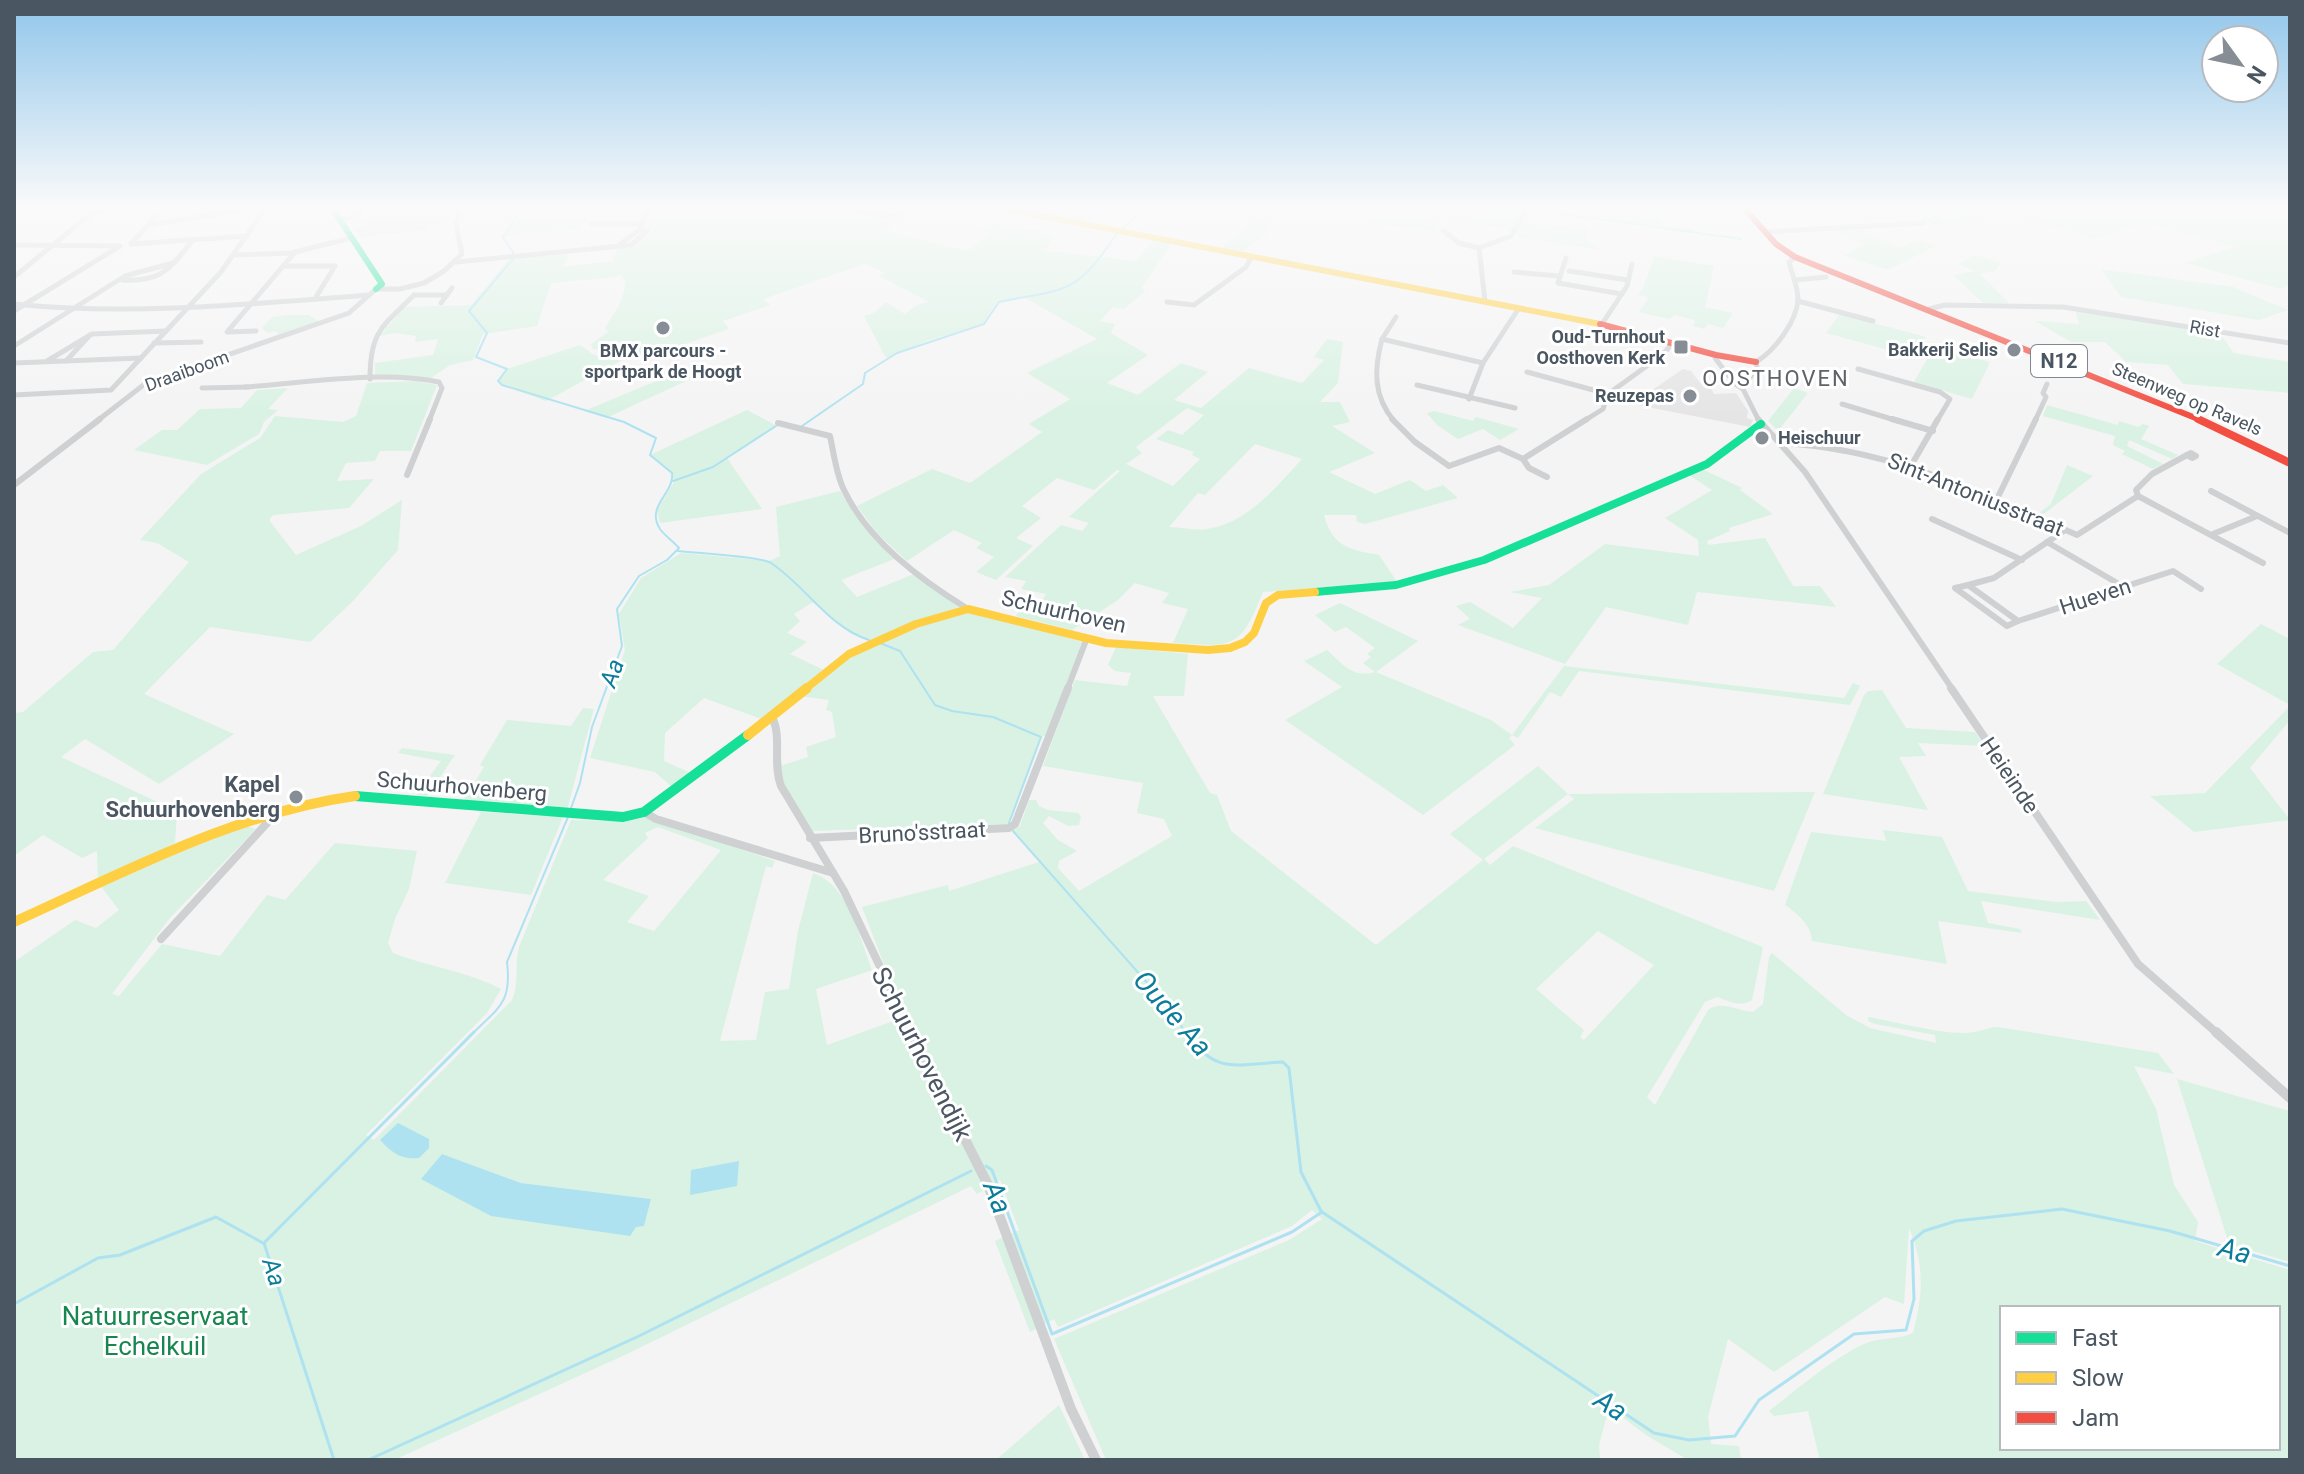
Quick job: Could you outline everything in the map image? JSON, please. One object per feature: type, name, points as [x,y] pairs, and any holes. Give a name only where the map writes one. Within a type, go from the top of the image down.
[{"type":"street","points":[[14,311],[69,278]]},
{"type":"street","points":[[14,346],[127,278]]},
{"type":"street","points":[[120,280],[153,281],[157,278]]},
{"type":"street","points":[[14,395],[111,390],[214,278]]},
{"type":"street","points":[[256,331],[227,332],[273,278]]},
{"type":"street","points":[[316,297],[328,278]]},
{"type":"street","points":[[373,292],[382,284],[378,278]]},
{"type":"street","points":[[370,379],[370,354],[376,333],[414,292],[434,278]]},
{"type":"street","points":[[1167,302],[1194,305],[1231,278]]},
{"type":"street","points":[[1365,278],[1602,324],[1716,355],[1756,362],[1767,357],[1795,312],[1798,301],[1795,280],[1818,278]]},
{"type":"street","points":[[1482,278],[1485,301]]},
{"type":"street","points":[[1558,278],[1557,281],[1561,284],[1622,294]]},
{"type":"street","points":[[1602,324],[1628,280],[1613,278]]},
{"type":"street","name":"Steenweg op Ravels","points":[[1849,278],[2201,420],[2290,463]]},
{"type":"street","points":[[441,303],[452,288]]},
{"type":"street","points":[[14,304],[72,310],[251,304],[373,292],[446,295]]},
{"type":"street","name":"Draaiboom","points":[[14,485],[146,383],[349,313],[373,292]]},
{"type":"street","points":[[1798,301],[1873,321]]},
{"type":"street","name":"Rist","points":[[1929,309],[1945,305],[2063,307],[2290,343]]},
{"type":"street","points":[[1469,399],[1483,363],[1519,308]]},
{"type":"street","points":[[1396,317],[1382,339],[1376,383],[1383,407],[1402,434],[1449,466],[1499,448],[1523,459],[1529,468],[1547,477]]},
{"type":"street","points":[[47,361],[92,334],[166,331]]},
{"type":"street","points":[[66,361],[92,334]]},
{"type":"street","points":[[1382,339],[1483,363]]},
{"type":"street","points":[[154,343],[201,342]]},
{"type":"street","points":[[1523,459],[1603,409],[1608,394],[1662,355],[1673,343]]},
{"type":"street","name":"Heieinde","points":[[1716,355],[1715,358],[1735,384],[1743,389],[1761,424],[1781,443],[1818,490],[2138,964],[2290,1098]]},
{"type":"street","points":[[14,363],[141,358]]},
{"type":"street","points":[[1743,389],[1757,367],[1756,362]]},
{"type":"street","points":[[1858,369],[1948,397],[1949,402],[1912,464]]},
{"type":"street","points":[[1527,372],[1608,394]]},
{"type":"street","points":[[202,388],[370,379],[424,379],[442,384],[407,475]]},
{"type":"street","points":[[1996,501],[2046,397],[2043,393],[2047,384]]},
{"type":"street","points":[[1417,385],[1515,408]]},
{"type":"street","points":[[1842,404],[1933,431]]},
{"type":"street","points":[[778,423],[830,436],[842,486],[854,510],[878,538],[934,588],[968,609]]},
{"type":"street","name":"Schuurhoven","points":[[644,812],[849,654],[916,624],[968,609],[1087,638],[1153,647],[1230,648],[1245,642],[1254,633],[1266,603],[1278,595],[1396,585],[1484,560],[1707,464],[1761,424]]},
{"type":"street","name":"Sint-Antoniusstraat","points":[[1781,443],[1821,443],[1912,464],[2077,535],[2138,496],[2136,490],[2141,480],[2187,455]]},
{"type":"street","points":[[2211,491],[2290,533]]},
{"type":"street","points":[[2138,496],[2263,563]]},
{"type":"street","points":[[2213,534],[2257,516]]},
{"type":"street","points":[[1932,519],[2022,560]]},
{"type":"street","points":[[1968,585],[2018,621],[2007,626],[1955,588],[1994,578],[2065,530]]},
{"type":"street","points":[[2047,542],[2124,587]]},
{"type":"street","points":[[2163,565],[2201,589]]},
{"type":"street","name":"Hueven","points":[[2018,621],[2173,571]]},
{"type":"street","name":"Bruno'sstraat","points":[[810,838],[1009,828],[1015,824],[1087,638]]},
{"type":"street","points":[[771,716],[777,725],[775,770],[794,813],[810,838]]},
{"type":"street","name":"Schuurhovenberg","points":[[14,922],[203,835],[320,799],[348,795],[623,817],[644,812]]},
{"type":"street","points":[[161,939],[278,811]]},
{"type":"street","points":[[644,812],[656,819],[795,864],[833,873]]},
{"type":"street","name":"Schuurhovendijk","points":[[810,838],[854,910],[878,968],[988,1185],[1071,1409],[1096,1460]]},
{"type":"street","name":"Schuurhovenberg","points":[[14,916],[29,915]]},
{"type":"shaded area","name":"Reuzepas","points":[[1683,369],[1691,371],[1701,384],[1709,384],[1714,394],[1736,393],[1748,411],[1747,418],[1753,420],[1750,427],[1632,404]]},
{"type":"green space","points":[[493,278],[609,278],[551,283],[537,326],[483,334],[473,360],[450,365],[431,378],[375,377],[375,363],[433,355],[438,339],[415,342],[416,336],[395,333],[380,336],[404,307],[471,305]]},
{"type":"green space","points":[[622,278],[825,278],[763,299],[770,305],[723,321],[729,329],[647,357],[592,349],[591,344],[608,332],[605,328],[621,302],[626,282]]},
{"type":"green space","points":[[882,278],[1149,278],[1141,289],[1146,290],[1124,309],[1113,307],[1100,321],[1115,324],[1111,333],[1148,355],[1107,383],[1138,395],[1181,363],[1208,372],[1174,400],[1201,408],[1249,368],[1302,383],[1324,360],[1314,357],[1327,339],[1343,342],[1338,383],[1320,402],[1340,402],[1350,422],[1332,426],[1375,453],[1329,472],[1375,494],[1410,480],[1426,491],[1443,485],[1458,498],[1365,524],[1357,522],[1356,515],[1324,515],[1338,540],[1351,549],[1379,555],[1398,583],[1263,592],[1248,625],[1232,641],[1222,644],[1173,643],[1188,609],[1162,603],[1169,593],[1135,583],[1118,600],[1072,630],[1016,616],[1026,599],[1042,600],[1046,594],[1021,589],[1026,581],[1005,577],[1061,525],[1082,531],[1089,523],[1069,517],[1120,471],[1117,470],[1094,490],[1057,478],[1022,506],[1041,518],[1016,538],[1033,546],[996,580],[976,572],[994,557],[976,548],[982,543],[954,530],[907,561],[877,533],[857,506],[932,469],[970,483],[1042,432],[1029,424],[1070,399],[1027,373],[1097,339],[1024,297],[997,303],[985,323],[886,358],[864,316],[874,313],[886,302],[905,314],[917,305],[929,302]],"holes":[[[1187,408],[1204,415],[1182,435],[1168,430],[1156,439],[1194,452],[1192,455],[1200,459],[1173,486],[1126,464],[1142,453],[1136,447]],[[1255,444],[1302,459],[1260,502],[1235,519],[1203,529],[1169,527],[1198,493],[1205,495]]]},
{"type":"green space","points":[[1647,278],[1711,278],[1705,307],[1733,313],[1723,328],[1708,324],[1704,329],[1693,326],[1695,320],[1674,315],[1669,319],[1639,312],[1649,297],[1638,295]]},
{"type":"green space","points":[[1956,278],[1984,278],[2009,303],[1983,303]]},
{"type":"green space","points":[[2107,278],[2165,278],[2233,287],[2288,310],[2259,320],[2121,297]]},
{"type":"green space","points":[[2240,278],[2290,278],[2290,284],[2281,289]]},
{"type":"green space","points":[[2075,309],[2220,334],[2234,353],[2290,362],[2290,393],[2183,384],[2168,365],[2126,362],[2105,342],[2071,342],[2035,321],[2079,324]]},
{"type":"green space","points":[[1840,314],[1926,337],[1914,357],[1826,333]]},
{"type":"green space","points":[[308,315],[320,322],[282,336],[275,331],[267,333],[262,328],[272,317]]},
{"type":"green space","points":[[580,345],[594,355],[622,360],[546,401],[498,381],[507,369]]},
{"type":"green space","points":[[1934,347],[1990,362],[1972,399],[1914,382]]},
{"type":"green space","points":[[683,370],[699,375],[606,418],[584,411]]},
{"type":"green space","points":[[415,381],[437,385],[411,451],[380,451],[375,461],[346,463],[337,481],[374,479],[349,508],[273,515],[269,520],[296,555],[361,526],[402,500],[398,550],[354,600],[310,642],[210,627],[144,694],[234,734],[159,784],[85,739],[61,757],[177,811],[175,843],[98,882],[97,851],[82,858],[43,835],[14,856],[14,713],[23,712],[93,652],[113,650],[189,562],[157,543],[140,540],[201,474],[260,438],[275,416],[343,422],[356,416],[367,383]]},
{"type":"green space","points":[[288,388],[268,409],[278,410],[264,422],[259,434],[207,465],[134,450],[162,430],[177,430],[200,409],[241,408],[257,390]]},
{"type":"green space","points":[[1794,388],[1808,393],[1778,431],[1768,421]]},
{"type":"green space","points":[[2047,405],[2118,425],[2119,421],[2138,427],[2143,424],[2149,426],[2141,439],[2178,455],[2172,459],[2129,440],[2127,446],[2163,464],[2153,469],[2122,454],[2125,451],[2113,445],[2115,436],[2043,416]]},
{"type":"green space","points":[[747,410],[777,426],[727,458],[762,509],[660,523],[657,511],[674,482],[672,473],[650,455]]},
{"type":"green space","points":[[1434,411],[1473,421],[1476,417],[1519,429],[1500,440],[1483,429],[1458,439],[1437,425],[1427,413]]},
{"type":"green space","points":[[2067,465],[2093,476],[2041,516],[2037,515],[2051,504]]},
{"type":"green space","points":[[1702,469],[1742,488],[1740,490],[1773,514],[1729,528],[1730,531],[1707,541],[1708,545],[1765,538],[1793,586],[1820,586],[1836,607],[1697,592],[1688,625],[1606,607],[1565,664],[1458,625],[1470,619],[1456,606],[1470,602],[1513,628],[1542,598],[1510,592],[1549,585],[1605,544],[1699,556],[1698,540],[1665,518],[1712,490],[1689,475]]},
{"type":"green space","points":[[840,491],[853,512],[897,558],[841,580],[857,597],[914,574],[960,607],[870,640],[851,634],[813,602],[794,614],[800,621],[787,633],[807,642],[790,654],[824,670],[764,720],[704,698],[665,733],[664,761],[691,773],[672,787],[655,772],[590,758],[625,650],[619,614],[641,578],[681,553],[769,561],[780,556],[776,507]]},
{"type":"green space","points":[[1340,603],[1418,641],[1376,672],[1491,720],[1512,735],[1509,738],[1515,745],[1423,815],[1285,720],[1342,687],[1304,661],[1327,650],[1354,672],[1375,672],[1363,663],[1371,657],[1367,654],[1375,648],[1346,627],[1335,632],[1315,615]]},
{"type":"green space","points":[[971,611],[1083,642],[1046,735],[1041,737],[1009,824],[812,831],[786,791],[780,766],[808,757],[806,747],[836,737],[832,712],[826,710],[829,700],[800,696],[854,655],[933,621]]},
{"type":"green space","points":[[2261,624],[2290,639],[2290,705],[2217,664]]},
{"type":"green space","name":"Natuurreservaat Echelkuil","points":[[1116,647],[1188,654],[1184,696],[1153,696],[1210,793],[1217,795],[1231,831],[1376,945],[1483,860],[1450,834],[1538,766],[1568,794],[1484,859],[1490,865],[1513,846],[1763,947],[1752,1000],[1739,1004],[1717,997],[1705,1002],[1647,1097],[1655,1105],[1708,1010],[1724,1006],[1753,1012],[1763,1004],[1772,953],[1846,1015],[1870,1028],[1936,1043],[1935,1035],[1875,1024],[1868,1021],[1868,1017],[1963,1033],[1998,1027],[2158,1053],[2174,1074],[2134,1066],[2156,1109],[2174,1185],[2198,1222],[2195,1241],[2290,1270],[2290,1460],[1820,1460],[1808,1411],[1774,1416],[1769,1411],[1851,1351],[1870,1342],[1913,1333],[1921,1280],[1918,1255],[1909,1228],[1904,1304],[1885,1297],[1774,1372],[1728,1339],[1708,1417],[1711,1444],[1739,1446],[1741,1460],[1688,1460],[1646,1435],[1609,1407],[1599,1445],[1600,1460],[1106,1460],[1054,1339],[1289,1240],[1322,1219],[1312,1210],[1292,1226],[1058,1327],[1054,1319],[1030,1332],[995,1241],[1019,1230],[1000,1180],[977,1194],[971,1186],[627,1354],[394,1460],[14,1460],[14,962],[75,920],[96,928],[119,910],[99,884],[247,826],[256,829],[170,918],[112,994],[119,996],[162,944],[220,956],[267,895],[285,900],[335,843],[417,851],[409,889],[388,943],[393,953],[501,989],[487,1013],[366,1135],[374,1140],[512,1000],[519,947],[571,820],[625,821],[640,815],[775,861],[772,868],[766,866],[720,1041],[756,1040],[765,992],[789,989],[798,931],[813,873],[825,879],[844,900],[872,970],[816,989],[827,1045],[896,1020],[935,1095],[945,1094],[888,975],[862,907],[948,885],[949,891],[1039,862],[1012,831],[1020,826],[1029,800],[1036,800],[1039,806],[1048,810],[1078,813],[1081,816],[1079,825],[1068,826],[1049,816],[1043,823],[1058,840],[1077,851],[1059,861],[1058,868],[1079,891],[1172,836],[1164,819],[1137,813],[1143,783],[1043,766],[1075,680],[1127,686],[1131,673],[1115,671],[1108,665]],"holes":[[[658,827],[721,850],[654,931],[627,922],[649,896],[603,880],[648,838],[645,833]],[[1598,931],[1654,965],[1584,1040],[1580,1037],[1584,1030],[1536,989]],[[442,1154],[521,1183],[651,1199],[644,1226],[492,1216],[422,1179]]]},
{"type":"green space","points":[[1564,666],[1844,698],[1853,683],[1860,686],[1850,705],[1579,671],[1561,697],[1550,692],[1518,738],[1512,735]]},
{"type":"green space","points":[[1882,690],[1906,728],[1975,732],[1985,746],[1918,743],[1926,756],[1899,757],[1928,810],[1823,794],[1864,695],[1868,691]]},
{"type":"green space","points":[[2290,706],[2290,720],[2250,768],[2290,820],[2194,832],[2150,796],[2205,793]]},
{"type":"green space","points":[[583,708],[594,709],[567,810],[464,800],[484,767],[480,765],[507,720],[571,726]]},
{"type":"green space","points":[[402,748],[455,755],[427,796],[416,795],[441,761],[398,753]]},
{"type":"green space","points":[[1815,792],[1774,891],[1535,828],[1574,799],[1568,794]]},
{"type":"green space","points":[[481,812],[563,817],[531,895],[445,883]]},
{"type":"green space","points":[[1883,830],[1942,837],[1968,891],[2057,902],[2086,901],[2100,920],[1981,901],[1988,923],[2020,929],[2022,933],[1938,921],[1947,964],[1812,941],[1807,925],[1785,905],[1811,832],[1886,841]]},
{"type":"green space","points":[[2177,1079],[2290,1111],[2290,1262],[2229,1244]]},
{"type":"green space","points":[[1059,1405],[1085,1460],[996,1460]]},
{"type":"water","points":[[398,1123],[429,1139],[429,1148],[419,1158],[397,1155],[380,1140]]},
{"type":"water","points":[[442,1154],[521,1183],[651,1199],[644,1226],[636,1227],[630,1236],[491,1216],[421,1179]]},
{"type":"water","points":[[739,1161],[737,1186],[690,1195],[691,1170]]},
{"type":"waterway","name":"Aa","points":[[497,278],[469,311],[487,333],[476,357],[507,369],[498,381],[502,385],[624,422],[656,438],[650,455],[672,473],[672,480],[658,506],[656,521],[662,532],[679,548],[667,560],[639,576],[617,609],[622,646],[592,727],[580,783],[570,811]]},
{"type":"waterway","points":[[802,426],[863,384],[865,373],[897,353],[984,324],[999,302],[1056,290],[1080,278]]},
{"type":"waterway","points":[[673,481],[713,467],[776,426]]},
{"type":"waterway","name":"Oude Aa","points":[[678,551],[771,563],[829,616],[854,634],[869,640]]},
{"type":"waterway","name":"Oude Aa","points":[[880,643],[900,651],[935,705],[952,711],[993,717],[1041,737],[1009,823]]},
{"type":"waterway","name":"Aa","points":[[474,1032],[502,1003],[507,987],[507,962],[568,817]]},
{"type":"waterway","name":"Oude Aa","points":[[1013,831],[1158,995],[1187,1034]]},
{"type":"waterway","name":"Aa","points":[[334,1460],[264,1243],[474,1032]]},
{"type":"waterway","name":"Oude Aa","points":[[1185,1032],[1207,1056],[1217,1061],[1239,1065],[1283,1062],[1289,1068],[1301,1172],[1321,1211]]},
{"type":"waterway","name":"Aa","points":[[986,1166],[992,1170],[1052,1334],[1292,1232],[1322,1212],[1654,1433],[1689,1440],[1735,1436],[1759,1400],[1854,1334],[1906,1330],[1914,1299],[1912,1241],[1924,1231],[1956,1221],[2062,1209],[2170,1231],[2290,1266]]},
{"type":"waterway","name":"Aa","points":[[368,1460],[639,1336],[971,1171]]},
{"type":"waterway","points":[[14,1304],[98,1258],[120,1255],[216,1217],[263,1243]]},
{"type":"traffic: fast","points":[[376,289],[382,284],[378,278]]},
{"type":"traffic: fast","points":[[1315,592],[1396,585],[1484,560],[1707,464],[1761,424]]},
{"type":"traffic: fast","points":[[355,796],[623,817],[644,812],[748,735]]},
{"type":"traffic: slow","points":[[1361,278],[1600,324]]},
{"type":"traffic: slow","points":[[748,735],[849,654],[916,624],[968,609],[1106,643],[1208,650],[1230,648],[1245,642],[1254,633],[1266,603],[1278,595],[1315,592]]},
{"type":"traffic: slow","points":[[14,922],[219,830],[304,803],[355,796]]},
{"type":"traffic: jam","points":[[1847,278],[2201,420],[2290,463]]},
{"type":"traffic: jam","points":[[1600,324],[1716,355],[1756,362]]},
{"type":"place","name":"BMX parcours - sportpark de Hoogt","points":[[663,328]]},
{"type":"place","name":"Oud-Turnhout Oosthoven Kerk","points":[[1681,347]]},
{"type":"place","name":"Bakkerij Selis","points":[[2014,350]]},
{"type":"place","name":"Reuzepas","points":[[1690,396]]},
{"type":"place","name":"Heischuur","points":[[1762,438]]},
{"type":"place","name":"Kapel Schuurhovenberg","points":[[296,797]]},
{"type":"district","name":"OOSTHOVEN","points":[[1776,378]]}]
